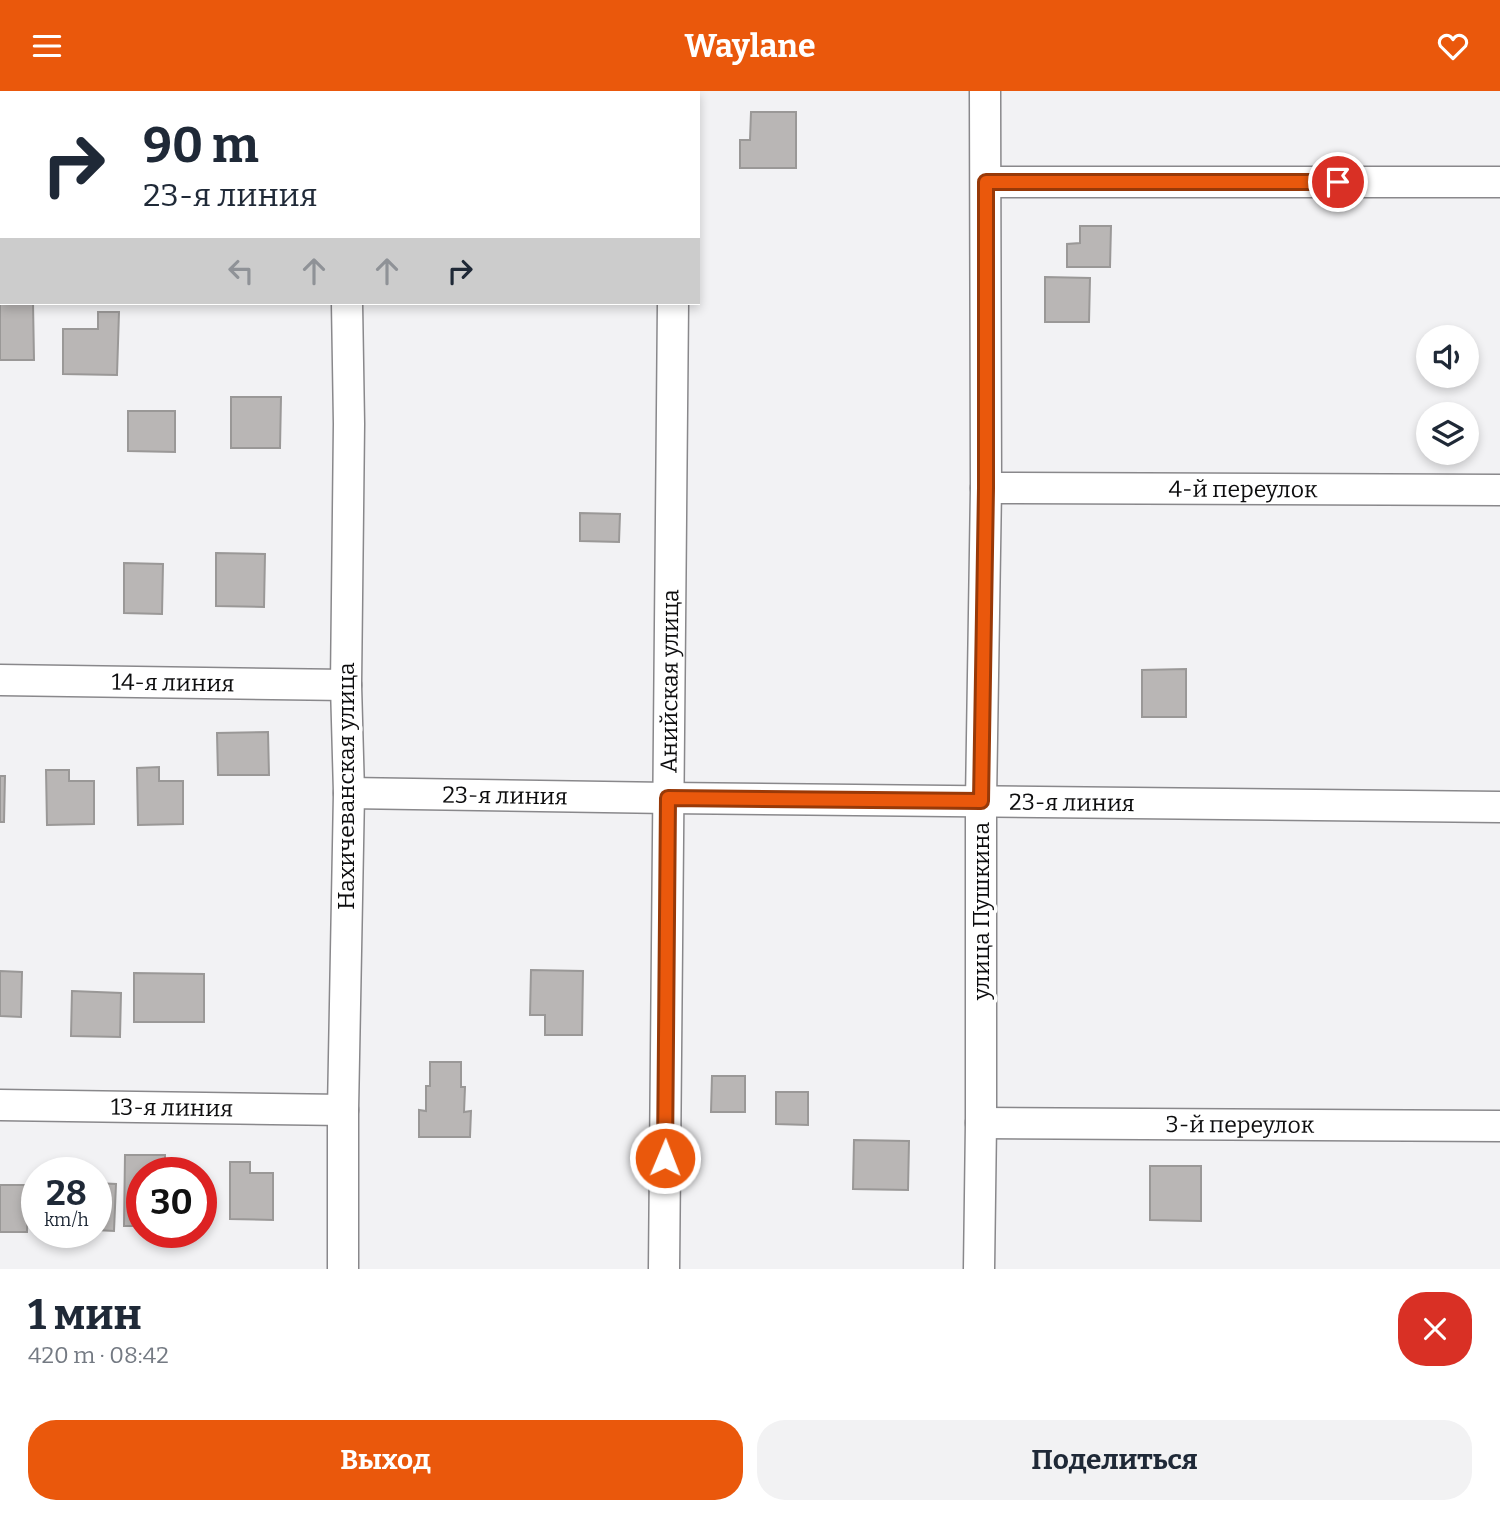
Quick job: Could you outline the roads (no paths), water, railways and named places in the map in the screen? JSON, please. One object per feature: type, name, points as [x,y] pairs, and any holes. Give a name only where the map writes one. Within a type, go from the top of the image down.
[{"type":"street","name":"улица Пушкина","points":[[979,1269],[981,801],[986,488],[985,91]]},
{"type":"street","points":[[986,182],[1500,182]]},
{"type":"street","name":"Нахичеванская улица","points":[[343,1269],[349,793],[346,685],[349,424],[347,305]]},
{"type":"street","name":"Анийская улица","points":[[664,1269],[673,305]]},
{"type":"street","name":"4-й переулок","points":[[986,488],[1500,490]]},
{"type":"street","name":"14-я линия","points":[[0,680],[346,685]]},
{"type":"street","name":"23-я линия","points":[[349,793],[1500,807]]},
{"type":"street","name":"13-я линия","points":[[0,1105],[344,1109]]},
{"type":"street","name":"3-й переулок","points":[[981,1123],[1500,1126]]}]
